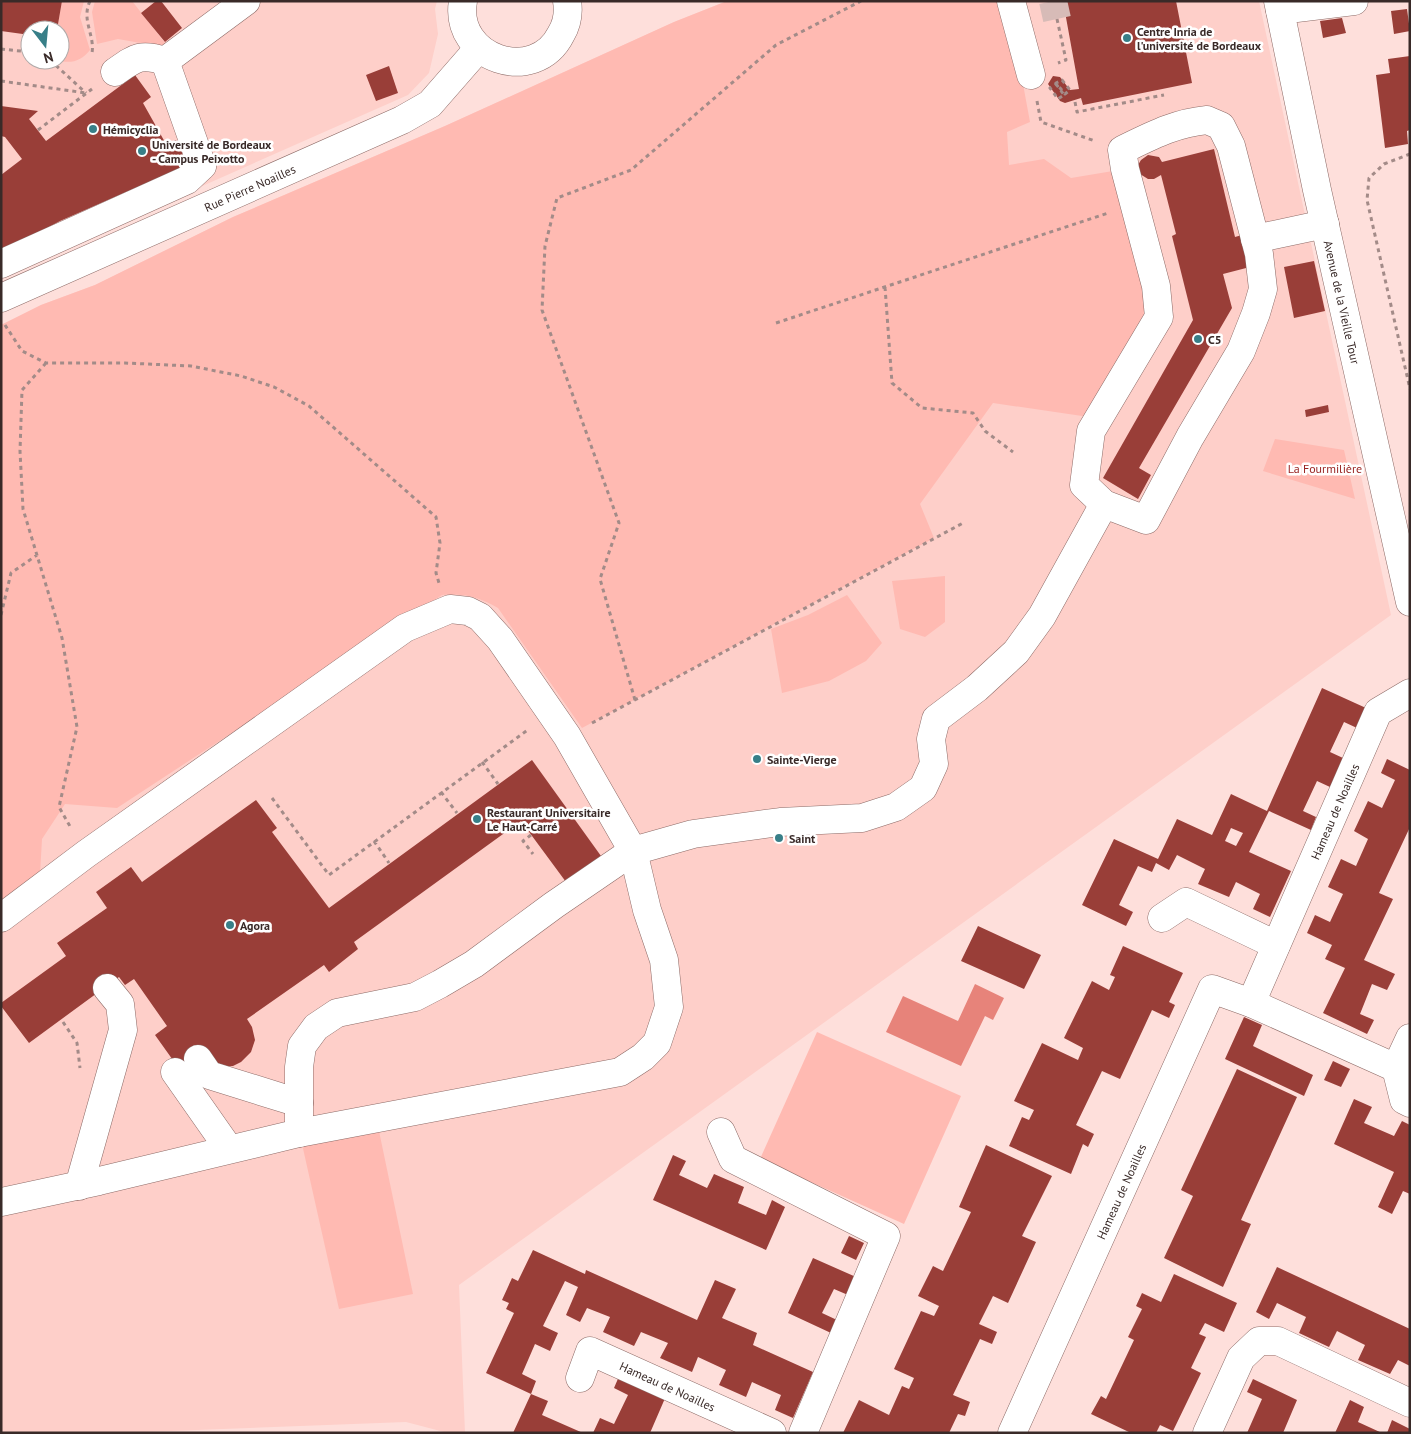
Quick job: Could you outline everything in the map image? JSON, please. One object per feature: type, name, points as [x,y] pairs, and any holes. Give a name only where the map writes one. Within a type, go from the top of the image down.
[{"type":"street","points":[[165,61],[246,1]]},
{"type":"street","points":[[463,1],[463,20],[468,36],[478,49],[493,58],[511,63],[529,62],[545,54],[558,42],[566,26],[567,1]]},
{"type":"street","points":[[1011,1],[1031,75]]},
{"type":"street","points":[[1279,5],[1354,1]]},
{"type":"street","name":"Avenue de la Vieille Tour","points":[[1279,5],[1325,224],[1410,602]]},
{"type":"street","name":"Rue Pierre Noailles","points":[[1,298],[402,120],[430,104],[478,49]]},
{"type":"street","points":[[103,66],[148,56],[165,61]]},
{"type":"street","points":[[1,264],[187,180],[202,166],[165,61]]},
{"type":"street","points":[[1208,120],[1221,126],[1231,146],[1259,254],[1263,290],[1241,350],[1190,437],[1146,520],[1104,504],[1084,485],[1091,431],[1159,317],[1156,286],[1122,150],[1169,127],[1186,122],[1208,120]]},
{"type":"street","points":[[1255,239],[1325,224]]},
{"type":"street","points":[[299,1133],[299,1067],[302,1046],[316,1027],[337,1013],[415,997],[440,984],[474,964],[554,905],[633,851],[692,834],[780,822],[862,818],[896,807],[923,788],[934,764],[931,739],[936,719],[977,688],[1016,652],[1042,616],[1104,504]]},
{"type":"street","points":[[1,918],[86,854],[405,628],[450,609],[468,611],[480,617],[500,639],[567,736],[633,851],[647,910],[664,960],[669,1008],[657,1043],[643,1057],[620,1072],[299,1133],[79,1186],[1,1202]]},
{"type":"street","name":"Hameau de Noailles","points":[[1251,1003],[1378,712],[1410,693]]},
{"type":"street","points":[[1162,918],[1186,902],[1276,945]]},
{"type":"street","points":[[79,1186],[123,1030],[120,1004],[107,988]]},
{"type":"street","name":"Hameau de Noailles","points":[[1012,1433],[1212,988],[1251,1003],[1396,1068]]},
{"type":"street","points":[[1410,1038],[1396,1068],[1404,1100],[1410,1103]]},
{"type":"street","points":[[229,1150],[186,1066],[299,1103]]},
{"type":"street","points":[[721,1132],[733,1158],[886,1236],[803,1433]]},
{"type":"street","points":[[1207,1433],[1240,1358],[1258,1341],[1278,1341],[1410,1403]]},
{"type":"street","name":"Hameau de Noailles","points":[[580,1378],[590,1351],[772,1433]]},
{"type":"path","points":[[90,1],[86,15],[103,66]]},
{"type":"path","points":[[634,700],[600,579],[619,524],[542,310],[545,246],[557,198],[632,170],[776,45],[862,1]]},
{"type":"path","points":[[1057,19],[1066,60],[1031,75],[1041,122],[1122,150]]},
{"type":"path","points":[[1,49],[20,51]]},
{"type":"path","points":[[61,70],[87,94]]},
{"type":"path","points":[[1062,80],[1070,90],[1065,94],[1056,83],[1062,80]]},
{"type":"path","points":[[1,81],[87,94]]},
{"type":"path","points":[[38,130],[87,94],[88,85]]},
{"type":"path","points":[[1075,102],[1077,112],[1164,95]]},
{"type":"path","points":[[1410,154],[1384,164],[1369,178],[1367,200],[1410,389]]},
{"type":"path","points":[[776,323],[1134,204]]},
{"type":"path","points":[[885,287],[892,383],[922,408],[973,413],[985,431],[1013,452]]},
{"type":"path","points":[[2,319],[22,351],[46,363],[126,363],[191,366],[241,376],[274,387],[309,406],[436,517],[440,543],[436,573],[442,595],[450,609]]},
{"type":"path","points":[[46,363],[22,390],[20,452],[23,509],[62,638],[77,727],[59,807],[86,854]]},
{"type":"path","points":[[567,736],[963,523]]},
{"type":"path","points":[[1,616],[11,573],[37,555]]},
{"type":"path","points":[[272,798],[329,875],[482,761],[551,714]]},
{"type":"path","points":[[482,761],[498,784]]},
{"type":"path","points":[[441,792],[457,813]]},
{"type":"path","points":[[531,835],[523,841],[533,854]]},
{"type":"path","points":[[374,841],[390,863]]},
{"type":"path","points":[[63,1022],[77,1043],[80,1075],[108,1080]]},
{"type":"shaded area","name":"Université de Bordeaux - Campus Peixotto","points":[[1,1],[437,1],[435,9],[438,34],[429,73],[408,95],[1,275]]},
{"type":"shaded area","points":[[727,1],[1259,1],[1391,615],[459,1285],[465,1433],[448,1433],[406,1422],[118,1433],[1,1433],[1,325],[41,305],[95,285],[233,217],[445,126],[674,22]]},
{"type":"shaded area","points":[[975,984],[1004,998],[993,1020],[985,1016],[961,1066],[886,1032],[903,996],[958,1021]]},
{"type":"green space","points":[[62,1],[84,1],[80,17],[90,50],[83,57],[70,62],[70,20],[59,20]]},
{"type":"green space","points":[[95,1],[132,1],[169,48],[118,39],[97,44],[92,12]]},
{"type":"green space","points":[[727,1],[1003,1],[1018,57],[1030,122],[1007,132],[1009,165],[1044,159],[1071,178],[1113,171],[1146,292],[1146,313],[1089,417],[993,403],[920,504],[934,538],[582,728],[498,608],[471,597],[442,595],[117,808],[65,804],[42,839],[40,874],[1,901],[1,325],[41,305],[95,285],[233,217],[445,126],[674,22]]},
{"type":"green space","name":"La Fourmilière","points":[[1275,439],[1344,450],[1355,499],[1263,471]]},
{"type":"green space","points":[[945,576],[945,622],[925,637],[900,629],[892,581]]},
{"type":"green space","points":[[847,595],[882,643],[866,661],[829,681],[782,693],[771,629],[808,615]]},
{"type":"green space","points":[[817,1032],[961,1096],[904,1224],[760,1159]]},
{"type":"green space","points":[[379,1131],[413,1294],[339,1309],[302,1144]]},
{"type":"building","points":[[1,1],[62,1],[59,20],[20,20],[20,34],[1,31]]},
{"type":"building","points":[[156,1],[161,1],[182,28],[165,42],[141,13]]},
{"type":"building","name":"Centre Inria de l'université de Bordeaux","points":[[1063,1],[1176,1],[1192,83],[1083,105],[1081,98],[1065,103],[1060,101],[1048,84],[1053,76],[1060,77],[1070,90],[1079,89]]},
{"type":"building","points":[[1407,9],[1410,31],[1394,34],[1391,11]]},
{"type":"building","points":[[1342,18],[1346,33],[1323,38],[1320,21]]},
{"type":"building","points":[[1410,56],[1410,130],[1407,131],[1408,144],[1385,148],[1376,75],[1390,73],[1388,59]]},
{"type":"building","points":[[389,66],[398,93],[376,101],[366,75]]},
{"type":"building","points":[[135,75],[151,97],[143,103],[166,144],[176,140],[188,165],[60,221],[1,253],[1,175],[22,159],[5,137],[1,136],[1,106],[38,111],[29,119],[46,141]]},
{"type":"building","name":"C5","points":[[1214,149],[1235,237],[1242,235],[1250,267],[1223,274],[1232,308],[1139,468],[1151,475],[1138,499],[1103,478],[1193,320],[1172,236],[1176,234],[1161,175],[1154,179],[1148,179],[1140,174],[1138,165],[1148,155],[1159,157],[1162,162]]},
{"type":"building","points":[[1314,261],[1325,311],[1294,318],[1284,267]]},
{"type":"building","points":[[1328,405],[1329,412],[1306,417],[1305,410]]},
{"type":"building","points":[[1322,688],[1366,708],[1357,728],[1344,722],[1330,752],[1343,758],[1330,787],[1317,781],[1303,811],[1316,817],[1311,830],[1269,811],[1249,852],[1291,871],[1270,917],[1253,909],[1260,894],[1236,882],[1229,897],[1198,884],[1205,869],[1177,855],[1169,870],[1156,863],[1152,872],[1138,866],[1119,905],[1133,912],[1126,926],[1082,905],[1114,839],[1158,859],[1177,819],[1212,835],[1231,794],[1267,811]],"holes":[[[1231,828],[1243,833],[1236,846],[1225,841]]]},
{"type":"building","points":[[1387,759],[1410,770],[1410,827],[1379,893],[1393,899],[1364,960],[1395,974],[1387,990],[1372,984],[1360,1014],[1374,1020],[1367,1034],[1323,1013],[1345,968],[1325,959],[1332,945],[1307,933],[1315,915],[1330,922],[1343,894],[1328,887],[1341,859],[1356,866],[1368,839],[1354,831],[1368,801],[1382,808],[1395,780],[1381,773]]},
{"type":"building","name":"Agora","points":[[532,760],[601,856],[566,882],[521,821],[354,942],[358,949],[329,972],[324,965],[247,1019],[252,1027],[255,1040],[251,1052],[241,1062],[233,1066],[180,1070],[155,1035],[167,1026],[134,979],[125,985],[119,977],[29,1043],[1,1006],[1,1003],[66,956],[57,943],[107,908],[96,892],[131,867],[142,882],[256,800],[277,828],[272,832],[329,908]]},
{"type":"building","points":[[978,926],[1041,955],[1024,989],[961,961]]},
{"type":"building","points":[[1123,946],[1183,973],[1169,1002],[1175,1005],[1169,1018],[1152,1010],[1120,1079],[1102,1071],[1076,1125],[1094,1134],[1088,1147],[1083,1144],[1071,1174],[1009,1146],[1022,1117],[1029,1120],[1034,1110],[1014,1101],[1042,1043],[1078,1060],[1083,1048],[1064,1038],[1092,981],[1109,990],[1115,977],[1110,975]]},
{"type":"building","points":[[1244,1017],[1262,1025],[1253,1046],[1313,1075],[1304,1096],[1225,1059]]},
{"type":"building","points":[[1333,1061],[1350,1069],[1341,1087],[1324,1080]]},
{"type":"building","points":[[1237,1069],[1297,1097],[1241,1220],[1251,1224],[1223,1287],[1164,1258],[1193,1196],[1181,1190]]},
{"type":"building","points":[[1354,1099],[1372,1107],[1364,1123],[1394,1136],[1402,1121],[1410,1125],[1410,1194],[1403,1191],[1392,1214],[1378,1207],[1394,1172],[1334,1144]]},
{"type":"building","points":[[986,1145],[1052,1176],[1022,1236],[1036,1242],[1008,1303],[993,1296],[979,1324],[997,1332],[992,1344],[980,1339],[953,1395],[970,1402],[965,1416],[958,1414],[949,1433],[843,1433],[859,1400],[889,1415],[902,1386],[909,1389],[914,1378],[894,1369],[921,1311],[934,1316],[939,1306],[918,1296],[933,1266],[943,1271],[971,1212],[959,1207]]},
{"type":"building","points":[[673,1155],[686,1161],[679,1175],[707,1188],[714,1174],[744,1187],[738,1203],[766,1215],[772,1200],[785,1207],[766,1250],[653,1200]]},
{"type":"building","points":[[849,1236],[864,1243],[856,1260],[841,1253]]},
{"type":"building","points":[[533,1250],[585,1274],[586,1270],[697,1320],[715,1280],[736,1289],[722,1318],[757,1333],[753,1345],[813,1372],[793,1418],[775,1410],[781,1395],[752,1382],[746,1397],[719,1385],[726,1370],[698,1357],[692,1372],[660,1358],[668,1343],[641,1332],[634,1346],[603,1332],[610,1317],[587,1308],[580,1322],[566,1315],[578,1287],[565,1281],[543,1326],[558,1333],[550,1351],[535,1344],[522,1374],[536,1381],[531,1394],[486,1373],[514,1313],[506,1309],[509,1303],[502,1300],[512,1278],[518,1281]]},
{"type":"building","points":[[813,1258],[856,1277],[848,1295],[834,1289],[822,1313],[837,1320],[831,1333],[788,1313]]},
{"type":"building","points":[[1277,1267],[1410,1329],[1410,1366],[1398,1360],[1390,1374],[1358,1360],[1365,1345],[1337,1331],[1329,1347],[1299,1333],[1306,1317],[1277,1303],[1269,1319],[1256,1312]]},
{"type":"building","points":[[1174,1274],[1237,1303],[1224,1332],[1205,1323],[1199,1334],[1206,1337],[1191,1368],[1201,1373],[1173,1431],[1160,1425],[1156,1433],[1131,1433],[1091,1414],[1101,1396],[1106,1399],[1134,1340],[1128,1337],[1142,1309],[1136,1306],[1142,1293],[1161,1302]]},
{"type":"building","points":[[620,1374],[666,1396],[650,1433],[593,1433],[600,1418],[614,1424],[628,1395],[614,1388]]},
{"type":"building","points":[[1253,1379],[1297,1400],[1283,1433],[1247,1433],[1262,1399],[1247,1392]]},
{"type":"building","points":[[531,1394],[548,1401],[542,1415],[583,1433],[513,1433]]},
{"type":"building","points":[[1350,1400],[1364,1407],[1358,1422],[1382,1433],[1335,1433]]},
{"type":"building","points":[[1392,1420],[1410,1429],[1410,1433],[1387,1433]]},
{"type":"tunnel","points":[[1053,1],[1057,19]]},
{"type":"place","name":"Centre Inria de l'université de Bordeaux","points":[[1127,38]]},
{"type":"place","name":"Hémicyclia","points":[[93,129]]},
{"type":"place","name":"Université de Bordeaux - Campus Peixotto","points":[[142,151]]},
{"type":"place","name":"C5","points":[[1198,339]]},
{"type":"place","name":"Sainte-Vierge","points":[[757,759]]},
{"type":"place","name":"Restaurant Universitaire Le Haut-Carré","points":[[477,819]]},
{"type":"place","name":"Saint","points":[[779,838]]},
{"type":"place","name":"Agora","points":[[230,925]]}]
